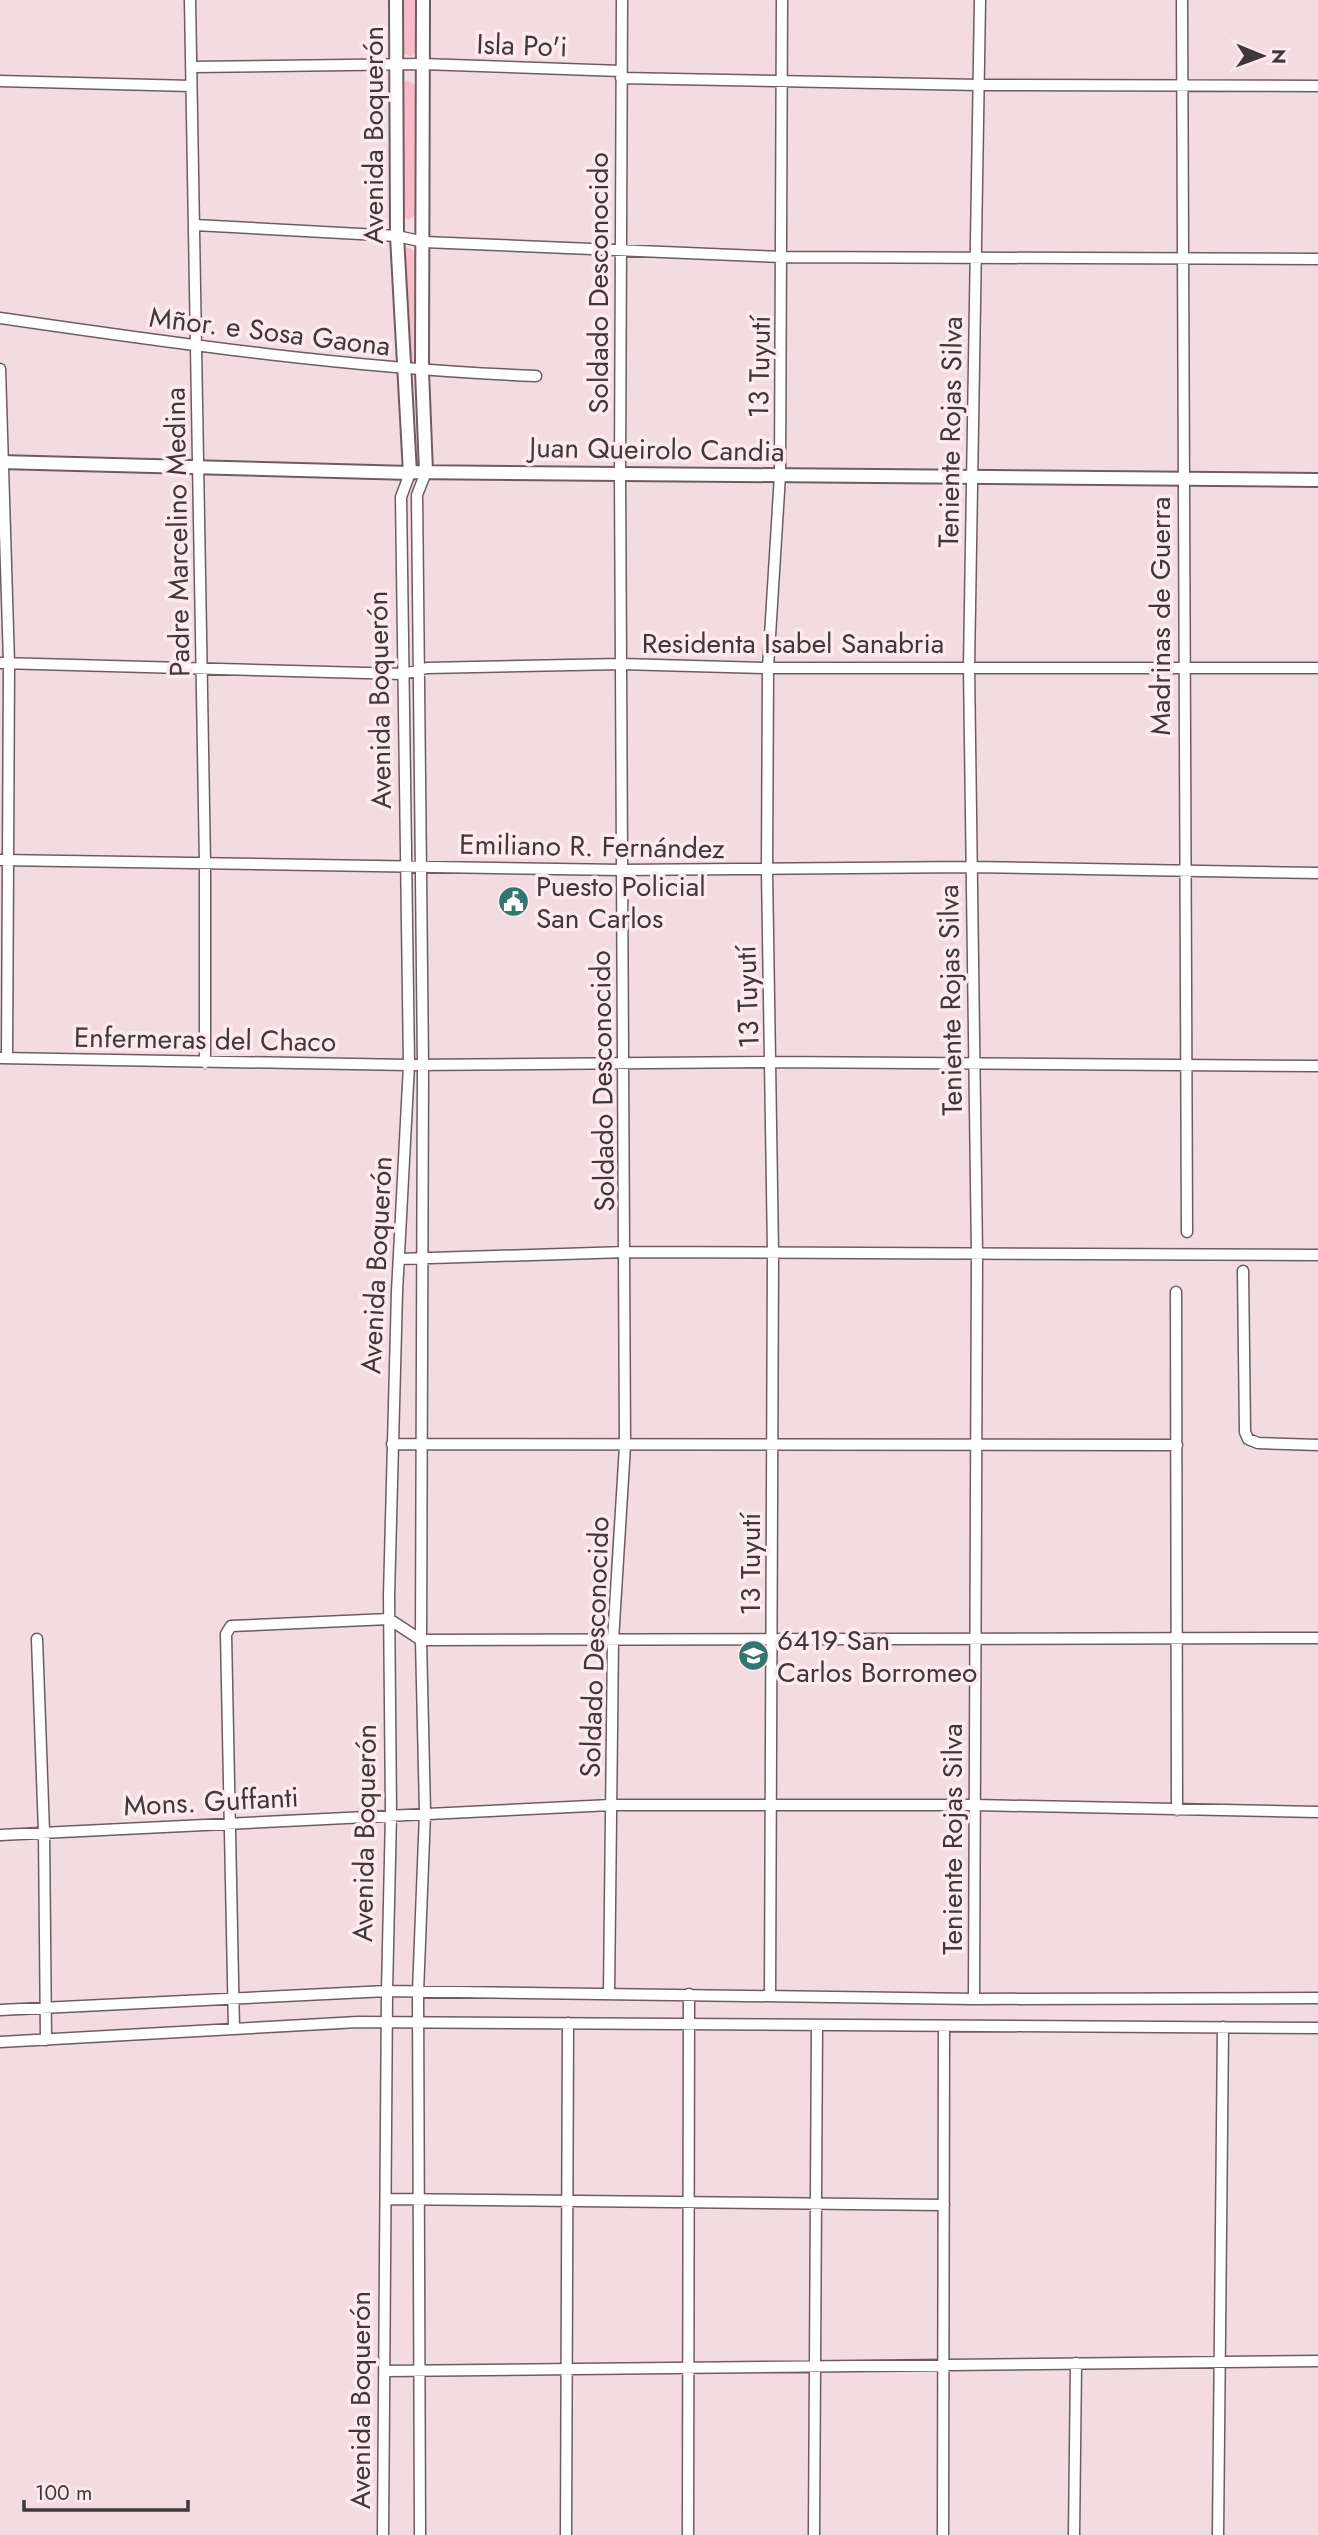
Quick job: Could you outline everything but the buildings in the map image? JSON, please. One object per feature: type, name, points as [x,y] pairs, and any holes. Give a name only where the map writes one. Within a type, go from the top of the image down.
[{"type":"street","name":"Padre Marcelino Medina","points":[[190,0],[205,865],[205,1063]]},
{"type":"street","name":"Avenida Boquerón","points":[[383,2535],[391,1814],[389,1619],[399,1259],[409,1065],[401,497],[410,473],[397,236],[396,0]]},
{"type":"street","name":"Avenida Boquerón","points":[[420,2535],[421,2200],[418,1992],[425,1812],[421,1640],[423,1065],[417,495],[426,472],[422,371],[423,0]]},
{"type":"street","name":"Soldado Desconocido","points":[[608,1993],[613,1640],[625,1446],[620,473],[622,0]]},
{"type":"street","name":"13 Tuyutí","points":[[770,1994],[774,1252],[767,871],[768,668],[780,475],[782,0]]},
{"type":"street","name":"Teniente Rojas Silva","points":[[974,1999],[977,1255],[969,667],[970,477],[977,260],[980,0]]},
{"type":"street","name":"Madrinas de Guerra","points":[[1182,0],[1186,1232]]},
{"type":"street","name":"Isla Po'i","points":[[396,65],[422,64],[782,82],[1318,86]]},
{"type":"street","points":[[192,67],[396,65]]},
{"type":"street","points":[[0,81],[191,86]]},
{"type":"street","points":[[195,225],[397,236],[424,242],[782,257],[1318,260]]},
{"type":"street","name":"Mñor. e Sosa Gaona","points":[[0,318],[196,346],[405,370],[536,376]]},
{"type":"street","points":[[0,369],[5,663],[4,1058]]},
{"type":"street","name":"Juan Queirolo Candia","points":[[2,462],[410,473],[407,472],[1318,480]]},
{"type":"street","name":"Residenta Isabel Sanabria","points":[[5,663],[403,674],[419,670],[621,664],[768,668],[1318,668]]},
{"type":"street","name":"Emiliano R. Fernández","points":[[5,860],[622,870],[767,871],[970,867],[1318,873]]},
{"type":"street","name":"Enfermeras del Chaco","points":[[4,1058],[409,1065],[772,1062],[1318,1066]]},
{"type":"street","points":[[399,1259],[626,1252],[1318,1255]]},
{"type":"street","points":[[1243,1271],[1245,1432],[1248,1439],[1258,1443],[1318,1445]]},
{"type":"street","points":[[1176,1292],[1177,1810]]},
{"type":"street","points":[[393,1444],[977,1447],[1061,1443],[1177,1445]]},
{"type":"street","points":[[234,2029],[231,1998],[232,1822],[226,1633],[231,1626],[389,1619],[421,1640],[1318,1638]]},
{"type":"street","points":[[37,1639],[44,1832],[46,2040]]},
{"type":"street","name":"Mons. Guffanti","points":[[0,1835],[425,1812],[611,1805],[975,1805],[1318,1812]]},
{"type":"street","points":[[0,2010],[387,1991],[770,1994],[974,1999],[1318,1998]]},
{"type":"street","points":[[688,2535],[689,1994]]},
{"type":"street","points":[[0,2042],[387,2022],[1318,2028]]},
{"type":"street","points":[[566,2535],[568,2023]]},
{"type":"street","points":[[814,2535],[817,2025]]},
{"type":"street","points":[[943,2535],[944,2026]]},
{"type":"street","points":[[1218,2535],[1223,2028]]},
{"type":"street","points":[[386,2199],[944,2205]]},
{"type":"street","points":[[384,2371],[1318,2361]]},
{"type":"street","points":[[1074,2535],[1076,2363]]},
{"type":"shaded area","points":[[402,0],[417,0],[416,52],[411,57],[402,52]]},
{"type":"shaded area","points":[[407,80],[415,85],[416,215],[408,220],[402,215],[401,84]]},
{"type":"shaded area","points":[[407,247],[415,252],[413,364],[410,364],[402,252]]},
{"type":"place","name":"Puesto Policial San Carlos","points":[[513,902]]},
{"type":"place","name":"6419 San Carlos Borromeo","points":[[754,1656]]}]
